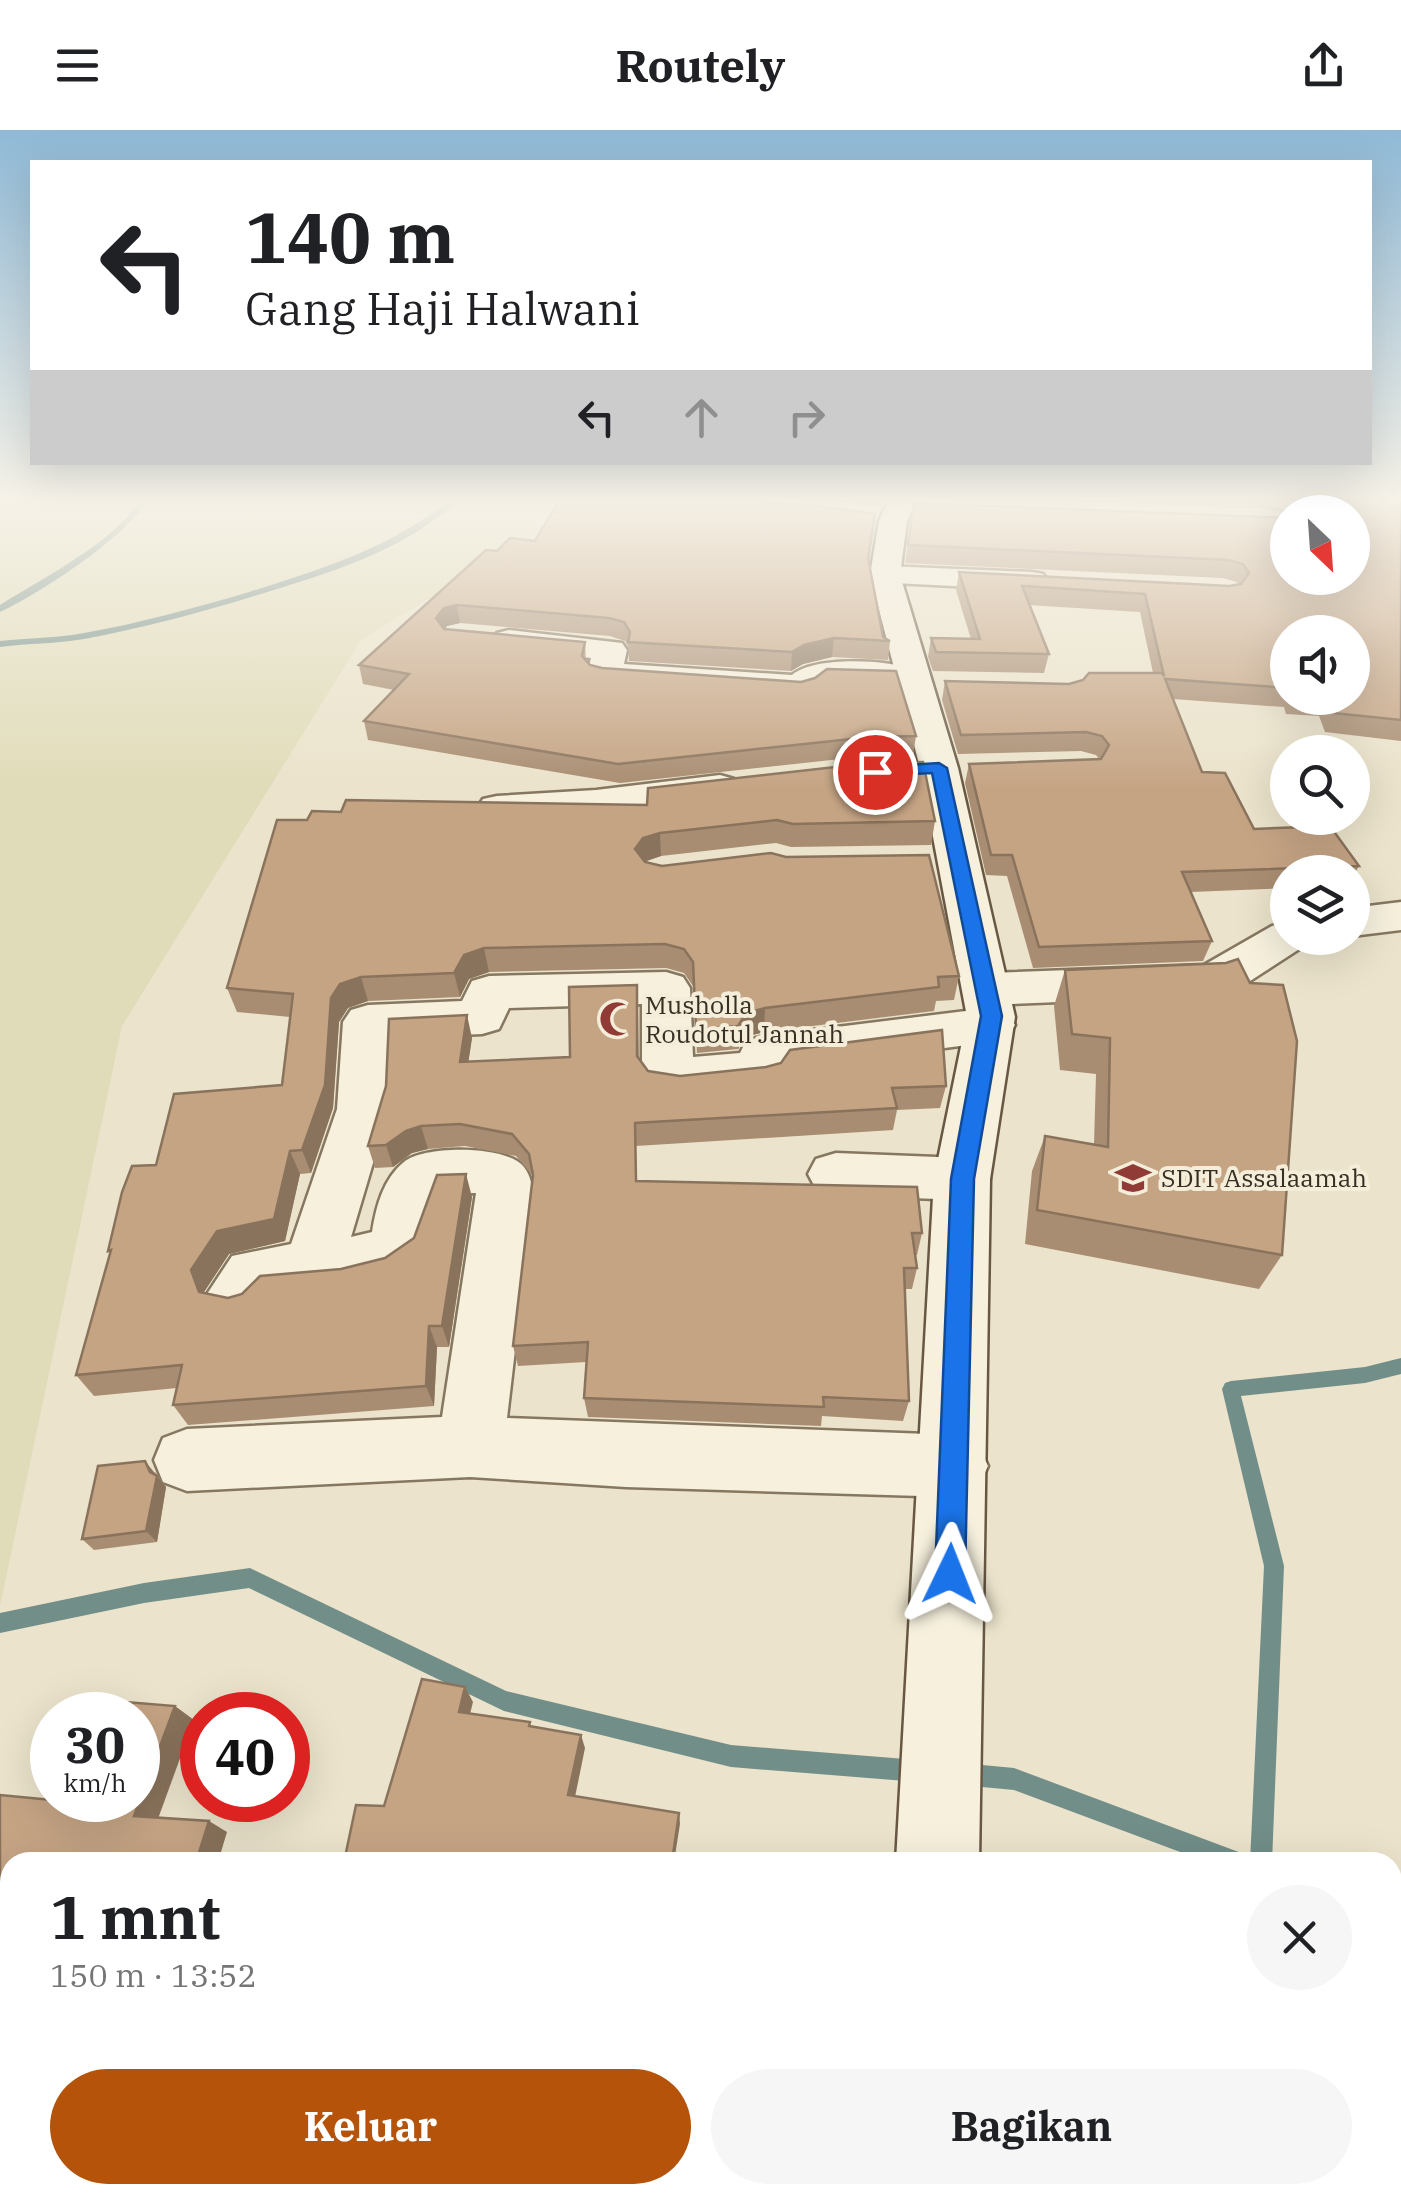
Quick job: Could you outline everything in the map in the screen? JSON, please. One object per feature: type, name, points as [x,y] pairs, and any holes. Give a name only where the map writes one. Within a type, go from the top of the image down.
[{"type":"street","points":[[893,596],[925,682],[938,769],[940,861],[989,1007],[962,1179],[938,1852]]},
{"type":"street","points":[[473,638],[610,650],[604,673],[803,686],[814,674],[823,672],[925,682]]},
{"type":"street","points":[[460,807],[564,804],[760,782]]},
{"type":"street","points":[[1370,920],[1401,916]]},
{"type":"street","points":[[313,1266],[363,1109],[368,1022],[482,1016],[489,992],[666,988],[668,1077],[760,1069],[764,1054],[989,1007],[1209,980],[1270,947]]},
{"type":"street","points":[[237,1294],[253,1273],[392,1253],[401,1239],[405,1205],[426,1174],[473,1171],[502,1180],[505,1196],[470,1446]]},
{"type":"street","points":[[836,1174],[962,1179]]},
{"type":"street","points":[[186,1460],[470,1446],[626,1456],[954,1466]]},
{"type":"shaded area","points":[[0,596],[434,596],[361,640],[122,1026],[0,1606]]},
{"type":"building","points":[[435,596],[875,596],[883,637],[890,641],[834,638],[792,652],[628,642],[630,632],[624,622],[609,618],[457,605],[444,608],[436,618],[444,629],[585,642],[582,656],[590,665],[602,668],[801,682],[827,669],[896,671],[916,736],[870,737],[618,764],[364,721],[409,674],[359,665]]},
{"type":"building","points":[[966,596],[1026,596],[1049,654],[936,652],[931,638],[980,639]]},
{"type":"building","points":[[1145,596],[1401,596],[1401,720],[1353,715],[1370,715],[1370,615],[1270,615],[1270,687],[1165,679],[1202,772],[1225,773],[1254,829],[1270,828],[1270,835],[1337,835],[1351,855],[1270,855],[1270,869],[1182,872],[1212,941],[1039,947],[1012,855],[991,855],[969,764],[1101,759],[1109,745],[1102,736],[1086,732],[961,735],[945,681],[1069,684],[1083,680],[1089,673],[1164,676]]},
{"type":"building","points":[[923,762],[935,821],[793,824],[777,820],[660,833],[643,838],[635,849],[645,862],[662,866],[771,853],[786,857],[929,855],[959,976],[938,977],[939,987],[765,1008],[746,1013],[738,1026],[696,1029],[693,962],[684,949],[665,944],[484,948],[464,955],[454,973],[361,977],[340,984],[331,998],[325,1085],[302,1150],[290,1151],[274,1219],[217,1231],[191,1270],[199,1292],[228,1298],[242,1294],[260,1276],[341,1269],[385,1258],[414,1238],[437,1175],[466,1174],[442,1326],[429,1326],[426,1386],[173,1405],[182,1365],[76,1375],[111,1250],[108,1251],[122,1192],[132,1166],[156,1165],[174,1094],[282,1085],[293,994],[227,988],[277,820],[307,820],[312,811],[341,812],[346,800],[647,805],[648,788],[871,763]]},
{"type":"building","points":[[1238,959],[1250,983],[1283,985],[1297,1041],[1282,1255],[1037,1210],[1045,1136],[1108,1147],[1110,1038],[1072,1034],[1065,970],[1226,963]]},
{"type":"building","points":[[637,985],[637,1056],[648,1071],[680,1076],[766,1067],[781,1063],[790,1050],[942,1030],[946,1086],[892,1088],[897,1108],[635,1123],[636,1181],[917,1187],[922,1233],[912,1233],[917,1268],[904,1268],[909,1401],[823,1397],[824,1407],[584,1398],[588,1342],[513,1346],[533,1175],[529,1154],[512,1134],[460,1124],[421,1126],[386,1145],[368,1146],[386,1086],[389,1019],[467,1015],[460,1062],[570,1057],[569,987]]},
{"type":"building","points":[[145,1461],[157,1476],[146,1531],[82,1539],[98,1466]]},
{"type":"building","points":[[422,1679],[465,1687],[459,1712],[530,1722],[529,1726],[581,1735],[568,1795],[679,1813],[673,1852],[346,1852],[356,1805],[384,1806]]},
{"type":"building","points":[[160,1705],[175,1706],[160,1746]]},
{"type":"building","points":[[0,1795],[30,1798],[30,1822],[160,1822],[160,1818],[209,1822],[199,1852],[0,1852]]},
{"type":"waterway","points":[[0,609],[21,596]]},
{"type":"waterway","points":[[0,644],[74,638],[120,629],[244,596]]},
{"type":"waterway","points":[[1261,1852],[1274,1566],[1231,1389],[1365,1375],[1401,1366]]},
{"type":"waterway","points":[[0,1623],[144,1593],[250,1578],[504,1701],[731,1756],[918,1771]]},
{"type":"waterway","points":[[961,1774],[1014,1779],[1209,1852]]},
{"type":"place","name":"Musholla Roudotul Jannah","points":[[617,1019]]},
{"type":"place","name":"SDIT Assalaamah","points":[[1133,1178]]},
{"type":"route","points":[[875,772],[939,768],[992,1016],[962,1179],[950,1574]]}]
